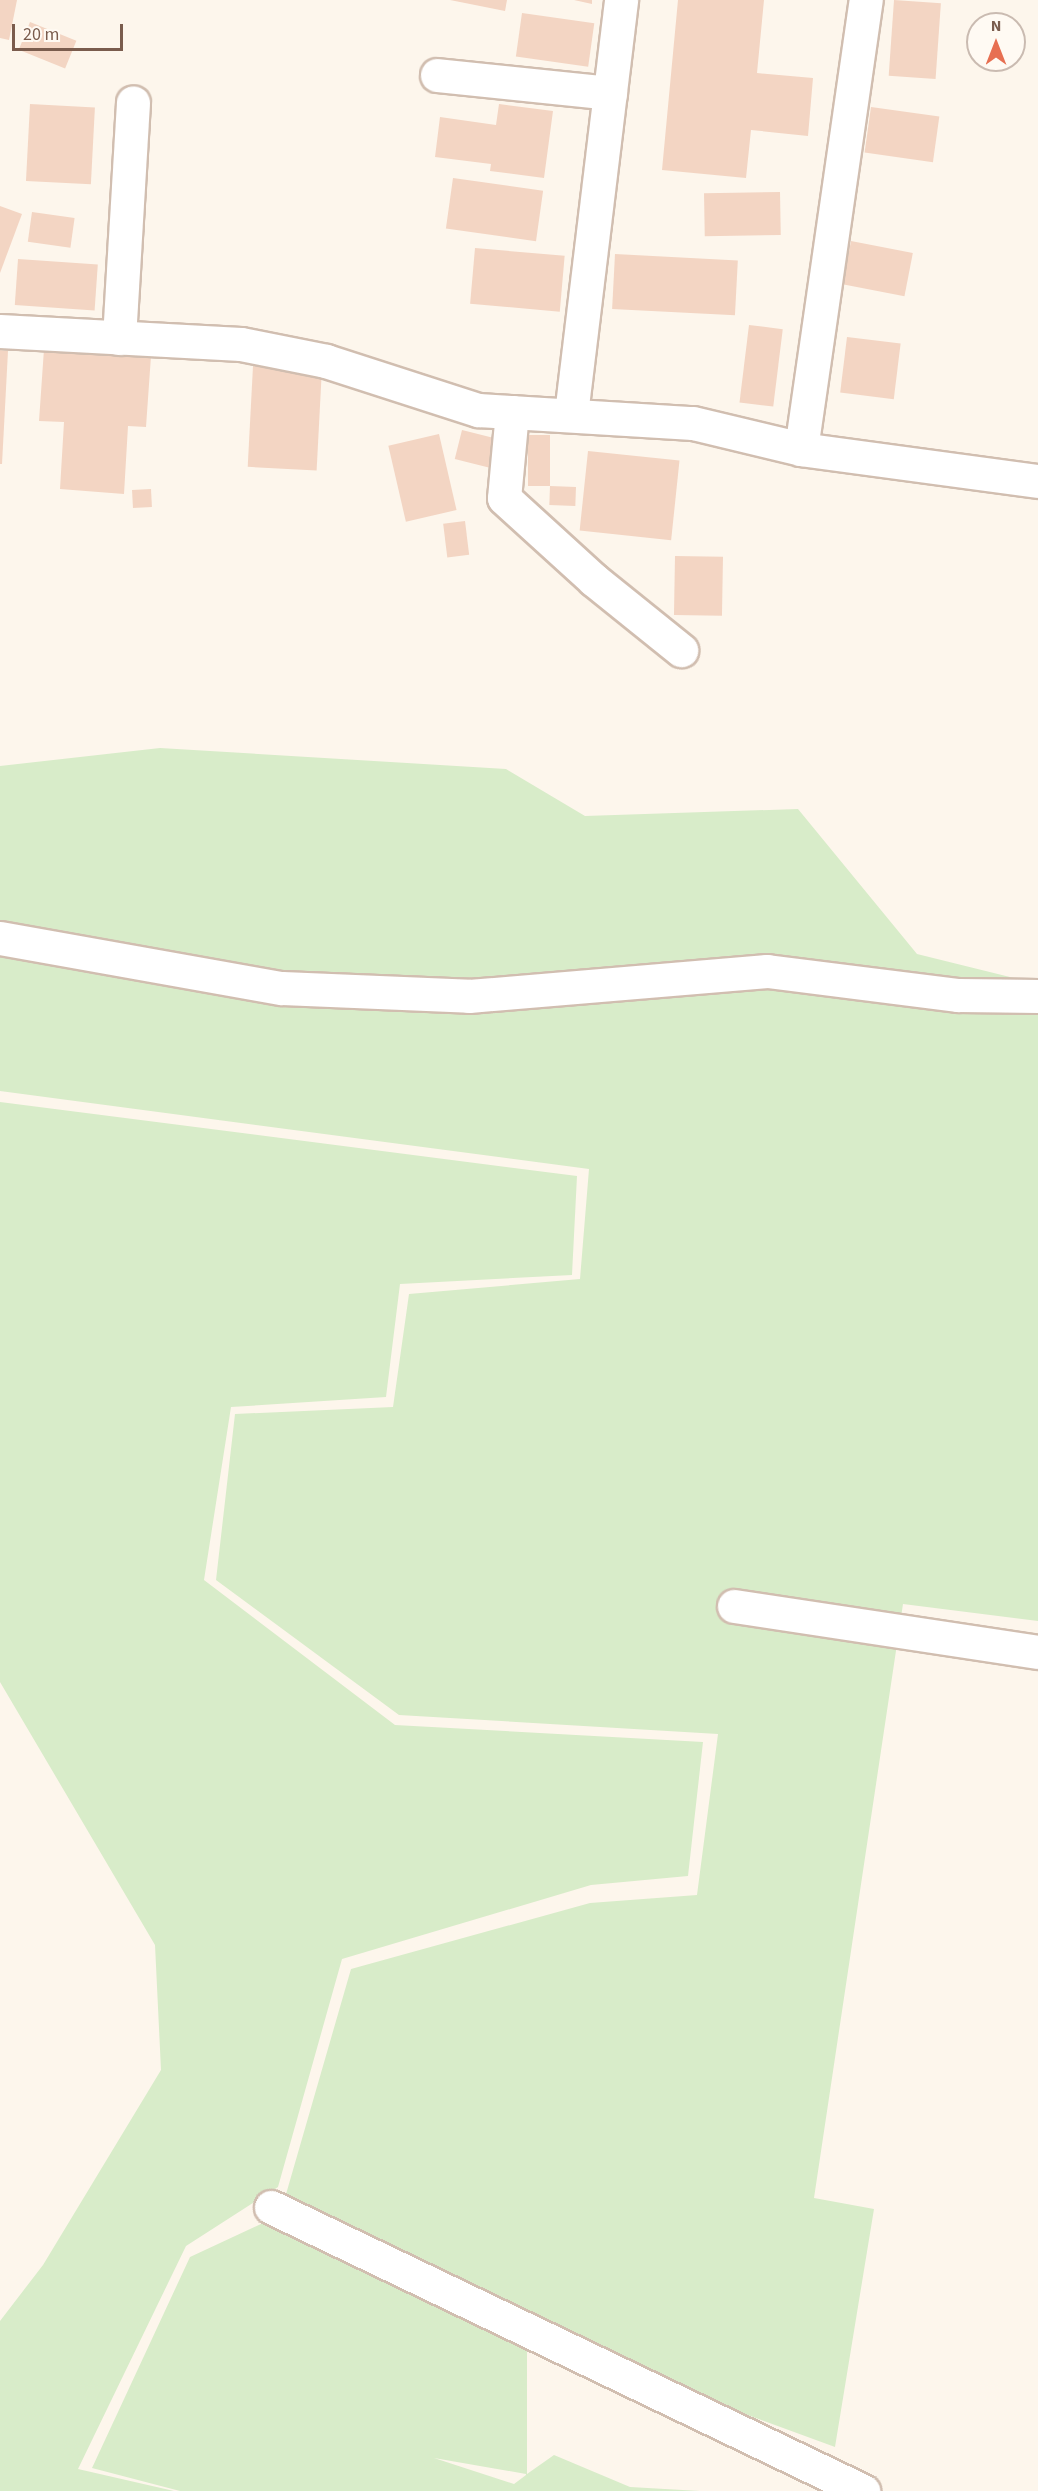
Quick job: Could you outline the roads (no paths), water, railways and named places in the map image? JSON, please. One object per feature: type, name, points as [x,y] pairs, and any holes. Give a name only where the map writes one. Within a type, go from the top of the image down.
[{"type":"street","points":[[571,414],[621,0]]},
{"type":"street","points":[[801,449],[866,0]]},
{"type":"street","points":[[437,75],[610,93]]},
{"type":"street","points":[[119,338],[133,102]]},
{"type":"street","points":[[0,331],[241,344],[326,361],[478,410],[693,423],[801,449],[1038,481]]},
{"type":"street","points":[[512,412],[504,498],[594,580],[681,650]]},
{"type":"street","points":[[0,938],[282,988],[469,996],[767,971],[958,995],[1038,996]]},
{"type":"street","points":[[734,1606],[1038,1652]]},
{"type":"street","points":[[271,2207],[863,2491]]}]
